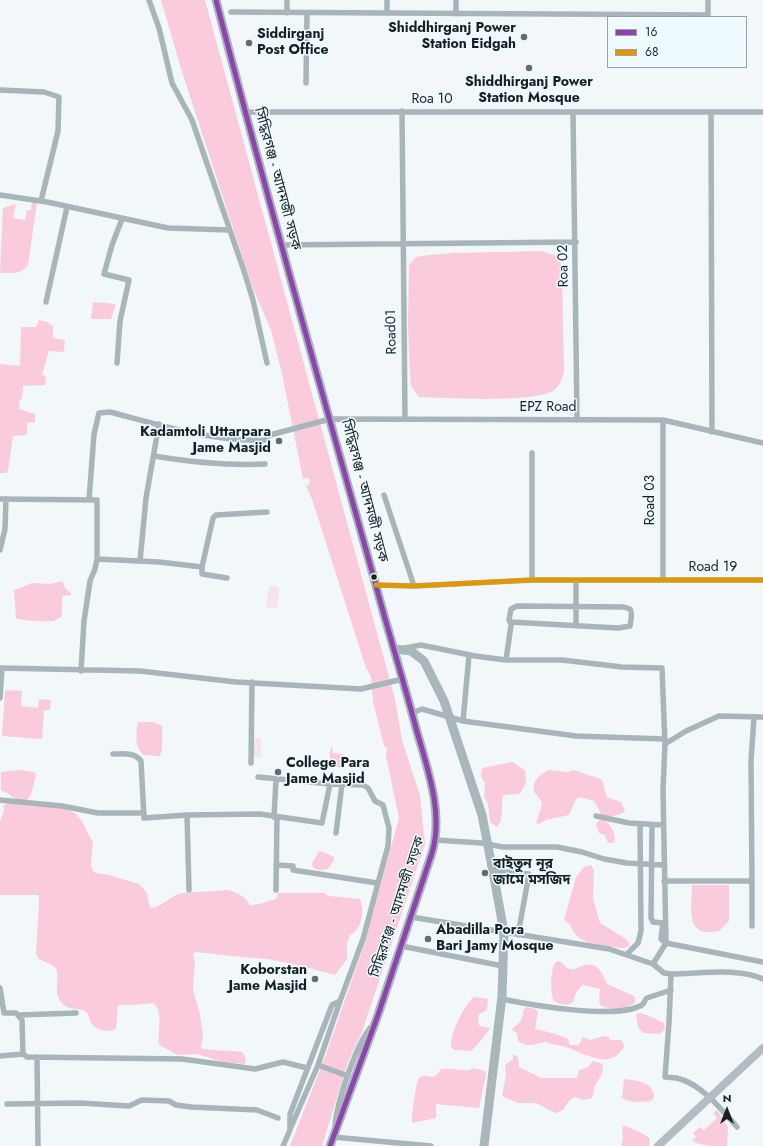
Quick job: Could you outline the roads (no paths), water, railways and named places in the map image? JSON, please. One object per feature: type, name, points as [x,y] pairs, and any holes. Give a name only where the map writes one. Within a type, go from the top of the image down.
[{"type":"main road","name":"সিদ্ধিরগঞ্জ - আদমজী সড়ক","points":[[216,0],[244,112],[280,245],[403,678],[433,792],[436,840],[375,1021],[332,1139]]},
{"type":"main road","points":[[395,650],[411,651],[424,661],[437,686],[450,718],[482,815],[504,932],[502,999],[484,1146]]},
{"type":"street","points":[[149,0],[159,28],[172,83],[192,120],[253,300],[267,363]]},
{"type":"street","points":[[287,0],[287,12]]},
{"type":"street","points":[[387,0],[387,13]]},
{"type":"street","points":[[456,0],[456,14]]},
{"type":"street","points":[[231,12],[708,15],[708,0]]},
{"type":"street","points":[[306,83],[308,13]]},
{"type":"street","points":[[0,90],[44,92],[59,97],[58,131],[41,201]]},
{"type":"street","name":"Roa 10","points":[[244,112],[763,112]]},
{"type":"street","name":"Road01","points":[[402,112],[405,420]]},
{"type":"street","name":"Roa 02","points":[[573,112],[576,242],[577,420]]},
{"type":"street","points":[[711,112],[712,432]]},
{"type":"street","points":[[0,195],[41,201],[168,228],[229,230]]},
{"type":"street","points":[[46,302],[67,207]]},
{"type":"street","points":[[117,363],[120,317],[129,280],[104,274],[112,245],[122,219]]},
{"type":"street","points":[[280,245],[576,242]]},
{"type":"street","name":"EPZ Road","points":[[89,500],[94,434],[99,413],[110,412],[217,438],[264,440],[270,435],[330,419],[663,420],[763,443]]},
{"type":"street","name":"Road 03","points":[[663,420],[663,580]]},
{"type":"street","points":[[140,561],[146,498],[159,424]]},
{"type":"street","points":[[532,453],[532,580]]},
{"type":"street","points":[[154,456],[203,463],[239,465],[266,464]]},
{"type":"street","points":[[384,495],[414,586]]},
{"type":"street","points":[[0,550],[5,529],[3,499],[97,500],[97,559],[95,569],[90,580],[84,621],[81,671]]},
{"type":"street","points":[[227,578],[202,574],[202,567],[213,518],[216,515],[267,512]]},
{"type":"street","points":[[97,559],[140,561],[202,567]]},
{"type":"street","name":"Road 19","points":[[376,585],[414,586],[532,580],[763,580]]},
{"type":"street","points":[[576,580],[576,626]]},
{"type":"street","points":[[514,606],[576,606],[624,607],[630,609],[632,612],[630,626],[628,628],[576,626],[510,622],[509,620],[511,608],[514,606]]},
{"type":"street","points":[[506,660],[511,625]]},
{"type":"street","points":[[395,650],[421,645],[470,655],[506,660],[562,660],[622,667],[662,668],[665,741],[663,765],[663,865],[666,943],[654,964]]},
{"type":"street","points":[[463,721],[470,655]]},
{"type":"street","points":[[0,698],[1,668],[81,671],[140,671],[252,682],[361,689],[403,678]]},
{"type":"street","points":[[251,763],[252,682]]},
{"type":"street","points":[[412,713],[422,709],[463,721],[576,736],[665,741],[719,716],[763,717]]},
{"type":"street","points":[[752,926],[751,761],[754,717]]},
{"type":"street","points":[[113,754],[135,755],[142,761],[144,818],[187,815],[260,814],[322,823],[330,784]]},
{"type":"street","points":[[258,777],[276,780],[363,785],[368,788],[372,797],[384,805],[388,828],[388,846],[363,939],[318,1066],[283,1146]]},
{"type":"street","points":[[276,780],[276,890]]},
{"type":"street","points":[[336,833],[342,784]]},
{"type":"street","points":[[0,800],[62,806],[98,813],[144,813]]},
{"type":"street","points":[[187,815],[189,890]]},
{"type":"street","points":[[596,816],[640,824],[663,826]]},
{"type":"street","points":[[627,954],[638,943],[641,930],[640,824]]},
{"type":"street","points":[[652,825],[652,918],[653,922],[663,923],[661,939],[666,943],[763,962]]},
{"type":"street","points":[[436,840],[503,847],[557,847],[582,852],[604,859],[641,864],[663,865]]},
{"type":"street","points":[[276,865],[294,866],[294,870],[377,883]]},
{"type":"street","points":[[493,871],[529,874],[518,934]]},
{"type":"street","points":[[664,881],[752,882]]},
{"type":"street","points":[[411,917],[587,945],[627,954],[654,964],[664,973],[738,974],[763,980]]},
{"type":"street","points":[[401,946],[503,966]]},
{"type":"street","points":[[671,974],[665,1077],[689,1082],[710,1098],[737,1127]]},
{"type":"street","points":[[0,988],[2,1013],[18,1015],[76,1013]]},
{"type":"street","points":[[502,999],[534,1006],[581,1011],[612,1010],[644,1004],[647,998],[671,990]]},
{"type":"street","points":[[290,1130],[290,1114],[307,1068],[332,1005],[340,1001]]},
{"type":"street","points":[[18,1015],[23,1023],[23,1054]]},
{"type":"street","points":[[375,1021],[362,1038],[348,1076],[336,1114],[332,1139],[431,1146]]},
{"type":"street","points":[[658,1146],[763,1048]]},
{"type":"street","points":[[0,1056],[23,1054],[27,1057],[182,1059],[255,1069],[283,1062],[307,1068]]},
{"type":"street","points":[[38,1057],[38,1146]]},
{"type":"street","points":[[318,1066],[348,1076]]},
{"type":"street","points":[[7,1104],[38,1103],[129,1106],[142,1100],[169,1101],[176,1105],[191,1107],[257,1110],[278,1118]]},
{"type":"place","name":"Shiddhirganj Power Station Eidgah","points":[[524,37]]},
{"type":"place","name":"Siddirganj Post Office","points":[[249,43]]},
{"type":"place","name":"Shiddhirganj Power Station Mosque","points":[[529,68]]},
{"type":"place","name":"Kadamtoli Uttarpara Jame Masjid","points":[[279,441]]},
{"type":"place","name":"College Para Jame Masjid","points":[[278,772]]},
{"type":"place","name":"বাইতুন নূর জামে মসজিদ","points":[[485,873]]},
{"type":"place","name":"Abadilla Pora Bari Jamy Mosque","points":[[428,939]]},
{"type":"place","name":"Koborstan Jame Masjid","points":[[315,979]]}]
